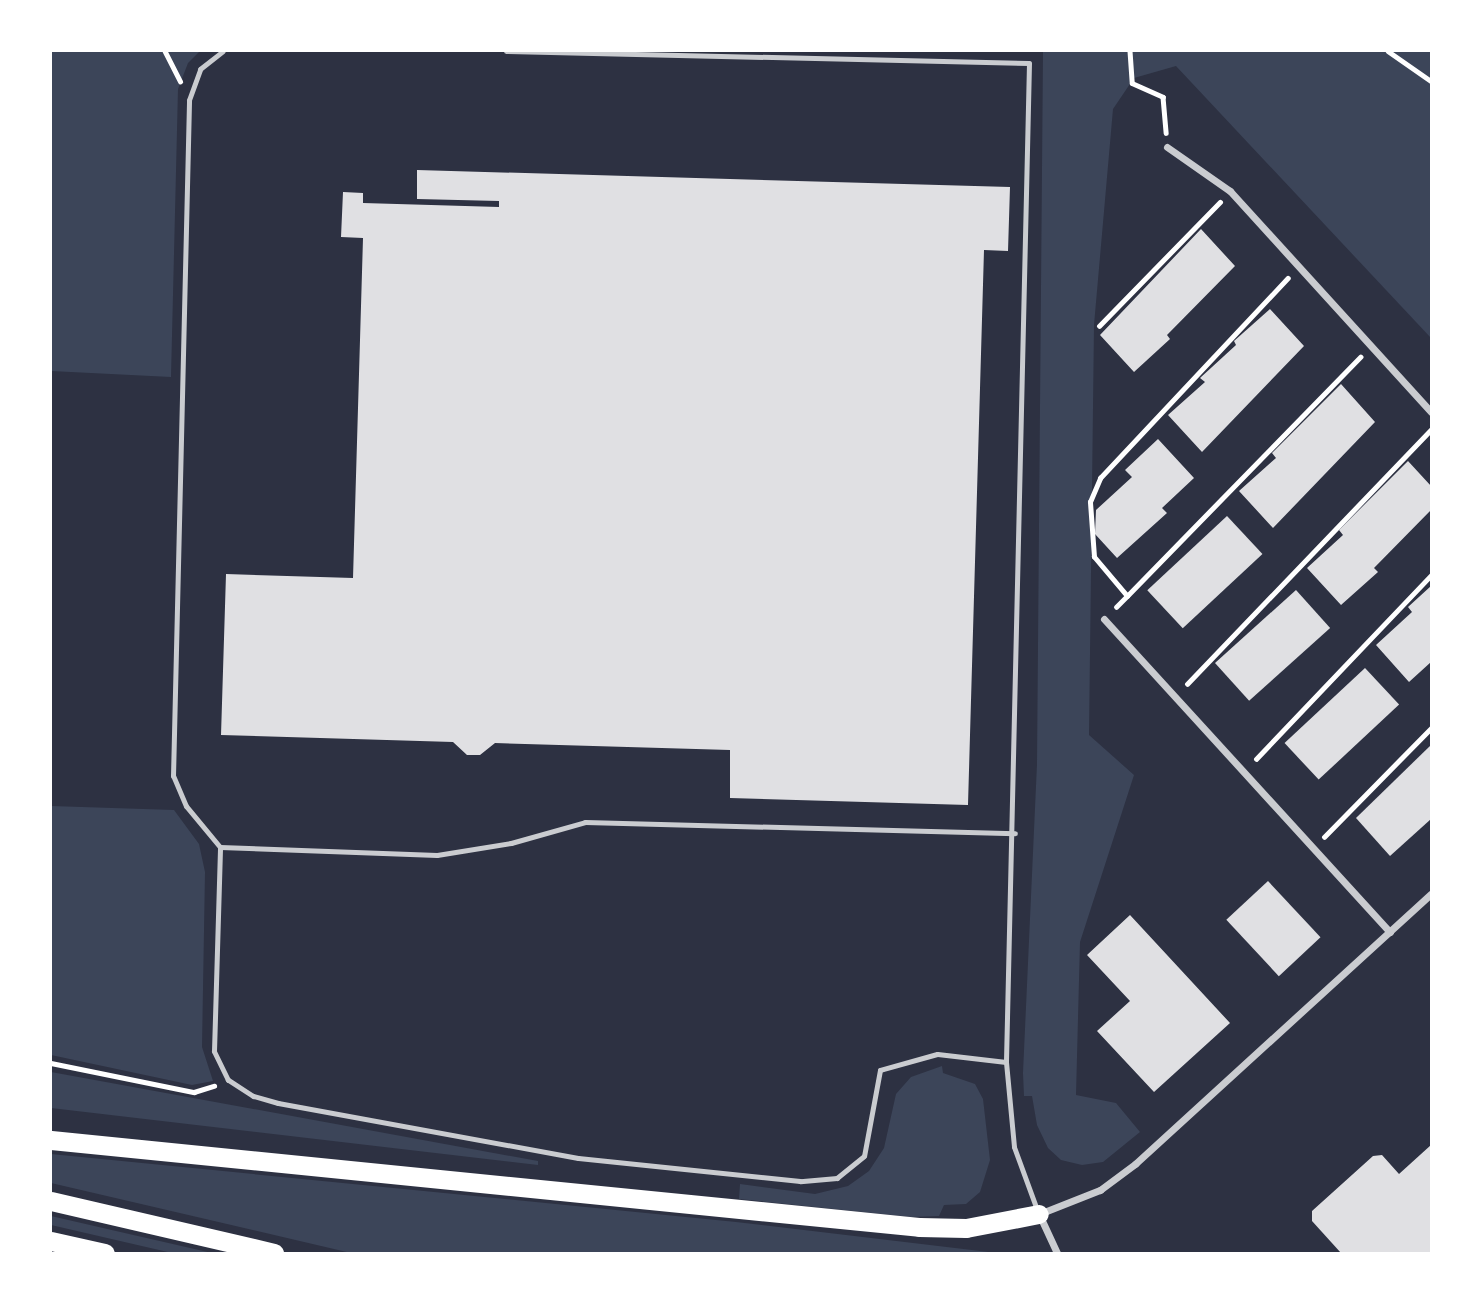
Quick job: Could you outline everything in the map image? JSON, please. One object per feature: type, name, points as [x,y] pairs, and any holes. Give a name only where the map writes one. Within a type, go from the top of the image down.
[{"type":"highway","points":[[51,1140],[919,1227],[966,1228],[1038,1214]]},
{"type":"highway","points":[[51,1201],[274,1253]]},
{"type":"highway","points":[[51,1241],[106,1253]]},
{"type":"street","points":[[1167,147],[1230,191],[1431,412]]},
{"type":"street","points":[[1104,619],[1390,932]]},
{"type":"street","points":[[1057,1253],[1038,1214],[1100,1190],[1135,1164],[1431,894]]},
{"type":"lane","points":[[223,51],[200,69],[189,100],[173,776],[186,806],[220,847],[214,1051],[228,1080],[253,1097],[278,1104],[553,1154],[800,1181],[837,1178],[864,1156],[880,1070],[937,1054],[1006,1062]]},
{"type":"lane","points":[[506,51],[1029,63],[1015,833],[1006,1062],[1014,1147],[1038,1214]]},
{"type":"lane","points":[[220,847],[395,857],[437,855],[511,843],[585,822],[1015,833]]},
{"type":"path","points":[[1130,51],[1132,83],[1163,97],[1167,147]]},
{"type":"path","points":[[1388,51],[1431,81]]},
{"type":"path","points":[[1099,327],[1230,191]]},
{"type":"path","points":[[1127,596],[1094,557],[1090,502],[1100,478],[1298,267]]},
{"type":"path","points":[[1104,619],[1371,346]]},
{"type":"path","points":[[1175,697],[1431,430]]},
{"type":"path","points":[[1244,772],[1431,575]]},
{"type":"path","points":[[1313,848],[1431,728]]},
{"type":"path","points":[[51,1063],[194,1093],[228,1080]]},
{"type":"shaded area","points":[[51,51],[200,51],[188,63],[178,89],[171,377],[51,371]]},
{"type":"shaded area","points":[[1043,51],[1431,51],[1431,338],[1176,66],[1134,78],[1113,109],[1094,325],[1089,735],[1134,775],[1080,942],[1076,1095],[1116,1103],[1140,1132],[1103,1162],[1082,1165],[1061,1160],[1048,1148],[1037,1125],[1032,1096],[1024,1096],[1023,1073],[1037,764]]},
{"type":"shaded area","points":[[51,806],[174,810],[199,844],[205,872],[202,1047],[213,1081],[192,1085],[51,1055]]},
{"type":"shaded area","points":[[942,1066],[943,1073],[975,1084],[983,1099],[990,1160],[980,1192],[966,1204],[944,1205],[939,1216],[911,1217],[739,1199],[740,1184],[815,1194],[848,1186],[869,1171],[884,1148],[896,1094],[911,1077]]},
{"type":"shaded area","points":[[51,1072],[538,1161],[538,1165],[51,1108]]},
{"type":"shaded area","points":[[51,1154],[736,1222],[997,1253],[351,1253],[51,1183]]},
{"type":"shaded area","points":[[51,1216],[212,1253],[172,1253],[51,1225]]},
{"type":"building","points":[[417,170],[1010,187],[1008,251],[984,250],[968,805],[730,798],[730,750],[495,743],[480,755],[467,755],[453,742],[221,735],[226,574],[353,578],[363,238],[341,237],[343,192],[363,193],[363,203],[499,207],[499,201],[417,199]]},
{"type":"building","points":[[1201,229],[1235,266],[1167,335],[1170,339],[1134,372],[1100,335]]},
{"type":"building","points":[[1270,309],[1304,346],[1202,452],[1168,415],[1205,382],[1200,378],[1236,345],[1234,341]]},
{"type":"building","points":[[1341,384],[1375,422],[1273,528],[1239,491],[1276,458],[1272,453]]},
{"type":"building","points":[[1158,439],[1194,478],[1162,508],[1167,513],[1117,558],[1095,534],[1096,510],[1132,477],[1125,470]]},
{"type":"building","points":[[1408,461],[1431,486],[1431,510],[1374,568],[1378,572],[1341,605],[1307,568],[1343,535],[1339,530]]},
{"type":"building","points":[[1227,516],[1262,554],[1183,628],[1147,590]]},
{"type":"building","points":[[1431,586],[1431,662],[1409,682],[1376,645],[1412,612],[1408,607]]},
{"type":"building","points":[[1296,590],[1330,628],[1249,701],[1215,663]]},
{"type":"building","points":[[1365,668],[1399,705],[1319,780],[1285,743]]},
{"type":"building","points":[[1431,745],[1431,819],[1390,856],[1356,818]]},
{"type":"building","points":[[1268,881],[1321,937],[1279,976],[1226,920]]},
{"type":"building","points":[[1130,915],[1230,1023],[1154,1092],[1097,1031],[1130,1001],[1087,955]]},
{"type":"building","points":[[1431,1145],[1431,1253],[1341,1253],[1312,1221],[1312,1211],[1373,1156],[1382,1155],[1399,1174]]}]
